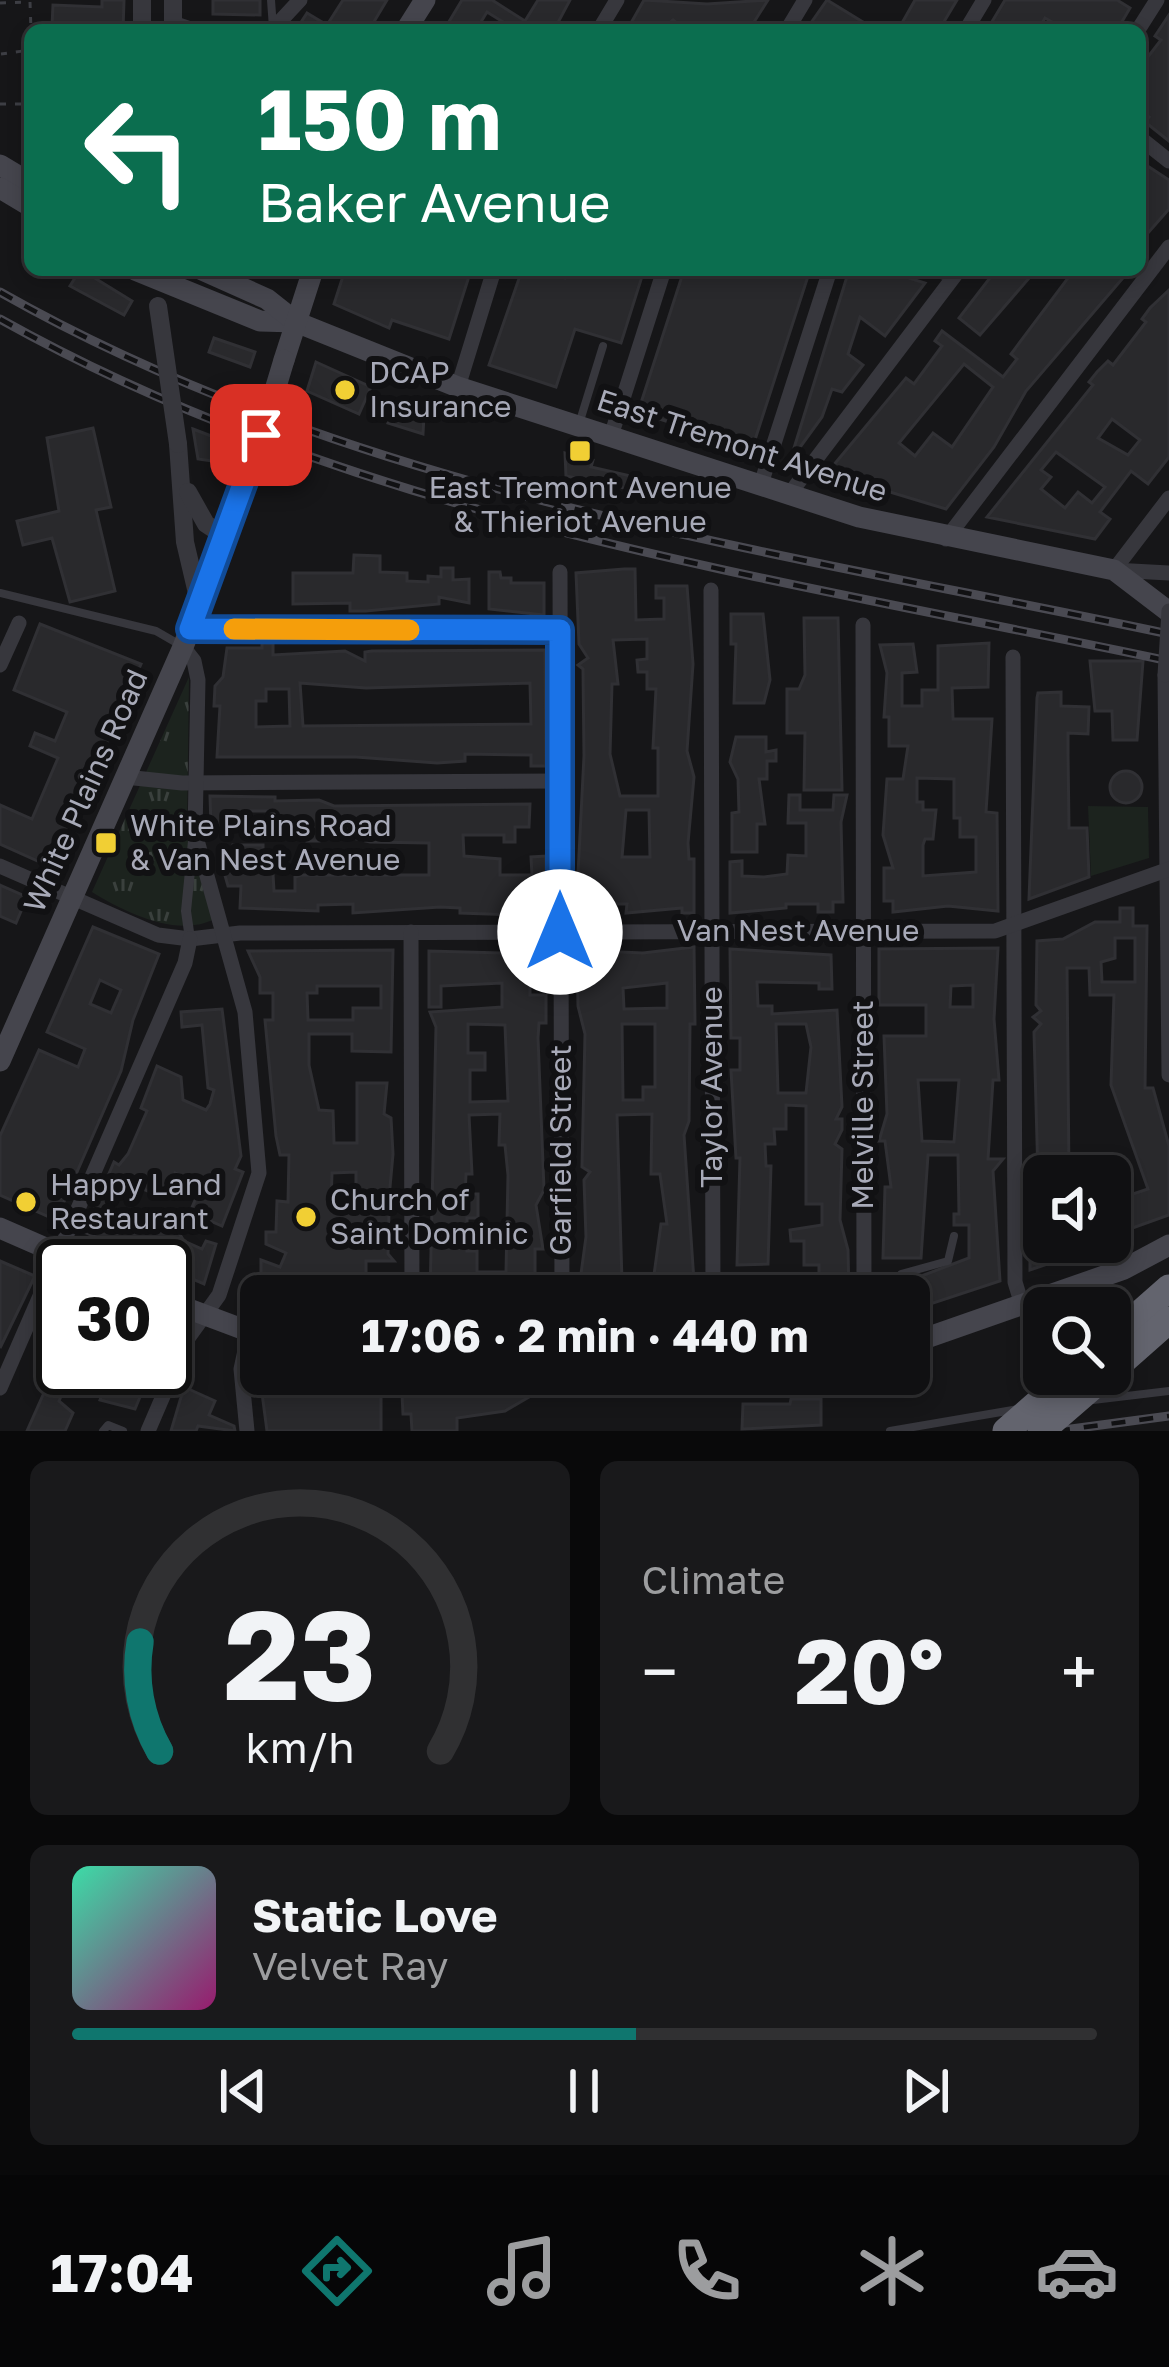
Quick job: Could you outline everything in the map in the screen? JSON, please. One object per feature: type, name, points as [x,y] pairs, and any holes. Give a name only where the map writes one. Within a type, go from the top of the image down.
[{"type":"highway","points":[[1131,1321],[1169,1288]]},
{"type":"highway","points":[[1131,1354],[1169,1320]]},
{"type":"highway","points":[[1006,1431],[1047,1395]]},
{"type":"highway","points":[[1042,1431],[1084,1395]]},
{"type":"main road","name":"East Tremont Avenue","points":[[155,276],[260,321],[296,322]]},
{"type":"main road","name":"East Tremont Avenue","points":[[216,276],[268,299],[296,322],[458,387],[788,496],[946,538],[1114,570],[1164,607]]},
{"type":"main road","name":"White Plains Road","points":[[0,1061],[200,606],[250,473],[311,276]]},
{"type":"main road","points":[[0,1228],[36,1244]]},
{"type":"main road","points":[[1124,1269],[1169,1245]]},
{"type":"main road","points":[[930,1337],[1124,1269],[1169,1260]]},
{"type":"main road","points":[[192,1312],[240,1329]]},
{"type":"street","points":[[278,24],[300,0]]},
{"type":"street","points":[[946,538],[1169,247]]},
{"type":"street","points":[[149,276],[158,306],[185,488],[185,542],[200,606]]},
{"type":"street","points":[[458,387],[492,276]]},
{"type":"street","points":[[611,436],[662,276]]},
{"type":"street","points":[[760,487],[828,276]]},
{"type":"street","points":[[788,496],[954,276]]},
{"type":"street","points":[[185,488],[206,524],[226,537]]},
{"type":"street","points":[[1114,570],[1169,498]]},
{"type":"street","points":[[1114,570],[1169,573]]},
{"type":"street","name":"Garfield Street","points":[[560,572],[562,1275]]},
{"type":"street","name":"Taylor Avenue","points":[[711,590],[712,1275]]},
{"type":"street","points":[[1164,607],[1169,1075]]},
{"type":"street","points":[[0,665],[19,622]]},
{"type":"street","name":"Melville Street","points":[[863,625],[864,1275]]},
{"type":"street","points":[[66,1239],[185,963],[190,939],[186,911],[195,833],[198,680],[186,638],[560,630]]},
{"type":"street","points":[[1013,657],[1015,1282],[1022,1305]]},
{"type":"street","points":[[125,777],[194,783],[560,781]]},
{"type":"street","points":[[148,1431],[188,1338],[219,1295],[259,1173],[247,1023],[195,833]]},
{"type":"street","name":"Van Nest Avenue","points":[[0,866],[158,935],[190,939],[410,932],[1013,927],[1167,870]]},
{"type":"street","points":[[410,932],[412,1275]]},
{"type":"street","points":[[0,1388],[36,1308]]},
{"type":"street","points":[[243,1395],[247,1431]]},
{"type":"lane","points":[[578,425],[603,346]]},
{"type":"lane","points":[[0,593],[186,638]]},
{"type":"lane","points":[[901,1275],[948,1261],[954,1236]]},
{"type":"lane","points":[[890,1431],[1169,1391]]},
{"type":"lane","points":[[103,1431],[108,1425],[123,1431]]},
{"type":"path","points":[[0,3],[30,1]]},
{"type":"green space","points":[[189,677],[187,830],[214,919],[185,926],[136,915],[92,892]]},
{"type":"green space","points":[[1088,806],[1148,807],[1149,858],[1091,876]]},
{"type":"building","points":[[102,0],[124,0],[123,24],[52,24],[53,5],[102,7]]},
{"type":"building","points":[[213,0],[260,0],[260,15],[213,14]]},
{"type":"building","points":[[343,0],[387,0],[373,24],[328,24]]},
{"type":"building","points":[[462,0],[492,0],[525,21],[538,0],[570,0],[557,24],[506,24],[487,12],[480,24],[448,24]]},
{"type":"building","points":[[644,0],[707,4],[768,0],[753,24],[678,24],[673,20],[630,24]]},
{"type":"building","points":[[827,0],[866,24],[810,24]]},
{"type":"building","points":[[915,0],[957,0],[943,24],[901,24]]},
{"type":"building","points":[[1005,0],[1117,0],[1130,8],[1121,24],[1056,24],[1045,18],[1042,24],[991,24]]},
{"type":"building","points":[[307,13],[325,24],[300,24]]},
{"type":"building","points":[[1169,15],[1169,141],[1146,123],[1146,59],[1161,40],[1155,36]]},
{"type":"building","points":[[1146,165],[1169,180],[1169,209],[1146,235]]},
{"type":"building","points":[[76,276],[94,276],[132,301],[124,315],[70,286]]},
{"type":"building","points":[[343,276],[469,276],[449,339],[392,320],[389,328],[334,304]]},
{"type":"building","points":[[520,276],[642,276],[621,343],[575,329],[556,387],[489,365]]},
{"type":"building","points":[[682,276],[808,276],[752,449],[638,412]]},
{"type":"building","points":[[847,276],[903,276],[925,283],[885,336],[860,317],[848,354],[863,365],[842,392],[832,389],[822,417],[790,461]]},
{"type":"building","points":[[991,276],[1031,276],[980,335],[959,318]]},
{"type":"building","points":[[1070,276],[1122,279],[1026,391],[994,447],[946,509],[827,473],[906,378],[914,384],[942,346],[935,341],[942,331],[1003,377],[1017,359],[1011,354]],"holes":[[[964,364],[993,387],[952,447],[933,433],[915,456],[899,443]]]},
{"type":"building","points":[[1169,290],[1169,457],[1148,484],[1131,471],[1100,512],[1110,519],[1095,539],[987,517],[1093,385],[1089,382],[1097,372],[1108,361],[1113,365],[1146,322],[1142,319]],"holes":[[[1112,419],[1140,440],[1128,455],[1098,438]],[[1056,452],[1105,487],[1092,503],[1078,492],[1065,508],[1041,489],[1051,477],[1041,470]]]},
{"type":"building","points":[[214,338],[255,352],[250,367],[209,352]]},
{"type":"building","points":[[316,362],[371,387],[359,414],[307,391]]},
{"type":"building","points":[[394,405],[424,415],[423,434],[388,423]]},
{"type":"building","points":[[93,428],[111,507],[96,510],[115,591],[70,602],[52,538],[23,545],[17,521],[59,511],[47,438]]},
{"type":"building","points":[[193,429],[227,442],[220,462],[198,459]]},
{"type":"building","points":[[565,453],[593,460],[591,467],[644,479],[658,495],[566,476]]},
{"type":"building","points":[[354,555],[380,556],[380,572],[407,573],[407,581],[428,582],[428,576],[441,577],[441,568],[453,568],[453,580],[469,579],[469,603],[439,597],[439,604],[366,611],[350,611],[350,603],[293,604],[293,573],[353,573]]},
{"type":"building","points":[[635,569],[636,620],[664,619],[664,598],[656,598],[656,586],[687,586],[693,664],[687,751],[694,777],[688,843],[689,859],[694,859],[694,913],[682,913],[682,908],[626,913],[627,904],[604,904],[604,912],[576,914],[584,756],[583,669],[578,665],[588,658],[579,644],[576,573]],"holes":[[[647,639],[647,659],[637,660],[638,672],[647,672],[647,689],[656,689],[653,748],[658,748],[658,796],[620,796],[610,754],[612,684],[618,684],[613,640]],[[626,810],[649,810],[650,857],[622,857]]]},
{"type":"building","points":[[489,572],[500,572],[511,583],[544,583],[544,615],[489,609]]},
{"type":"building","points":[[731,614],[763,614],[770,680],[764,703],[734,703],[736,644],[731,644]]},
{"type":"building","points":[[804,618],[838,618],[842,790],[804,790],[805,733],[787,733],[787,689],[799,689],[805,675]]},
{"type":"building","points":[[40,624],[141,664],[105,747],[99,744],[51,867],[0,844],[0,805],[32,819],[58,758],[30,746],[35,733],[55,741],[67,712],[14,690]]},
{"type":"building","points":[[262,643],[273,643],[273,655],[345,651],[365,661],[365,652],[372,651],[545,650],[546,766],[531,766],[531,755],[465,754],[465,761],[437,763],[356,757],[217,757],[220,706],[214,706],[215,686],[223,677],[227,648],[262,648]],"holes":[[[300,683],[366,688],[530,683],[531,724],[303,726]],[[266,689],[289,689],[290,726],[256,727],[256,701],[266,701]]]},
{"type":"building","points":[[989,643],[988,687],[952,688],[953,719],[992,719],[986,812],[997,813],[998,911],[948,906],[893,912],[893,901],[884,901],[884,868],[893,868],[883,835],[887,779],[903,779],[908,746],[889,746],[889,717],[884,717],[887,673],[880,645],[913,644],[917,672],[902,673],[902,706],[922,706],[922,690],[938,690],[938,646]],"holes":[[[917,778],[954,779],[954,818],[960,818],[960,837],[976,837],[976,872],[923,876],[923,845],[925,839],[933,839],[936,810],[923,810],[923,802],[917,802]]]},
{"type":"building","points":[[1090,661],[1143,661],[1137,740],[1113,740],[1112,711],[1095,711]]},
{"type":"building","points":[[1061,692],[1061,706],[1089,707],[1088,734],[1068,733],[1068,754],[1069,828],[1087,828],[1089,877],[1029,899],[1037,698],[1038,693]]},
{"type":"building","points":[[736,737],[766,737],[766,752],[776,750],[776,761],[767,761],[767,779],[759,779],[765,824],[757,824],[757,852],[732,852],[732,813],[739,812],[738,779],[730,762]]},
{"type":"building","points":[[1126,771],[1137,776],[1142,787],[1137,798],[1126,803],[1115,798],[1110,787],[1115,776]]},
{"type":"building","points":[[789,795],[800,795],[800,810],[833,810],[834,795],[847,795],[841,822],[843,902],[833,902],[833,912],[818,912],[818,904],[786,904],[786,908],[730,913],[730,862],[742,861],[742,876],[764,877],[787,874],[788,855],[806,856],[806,823],[788,823]]},
{"type":"building","points":[[210,796],[319,800],[334,806],[530,804],[529,827],[515,827],[515,842],[504,842],[504,835],[463,835],[464,856],[500,859],[500,875],[532,875],[531,857],[546,856],[546,916],[460,913],[460,908],[440,907],[353,913],[353,904],[318,905],[318,911],[240,908],[241,886],[228,886],[224,872],[233,872],[233,845],[263,845],[263,874],[273,874],[274,891],[295,891],[295,877],[301,875],[429,875],[429,843],[370,842],[353,838],[353,829],[319,830],[319,841],[307,841],[307,834],[275,834],[275,811],[249,811],[249,825],[211,825]]},
{"type":"building","points":[[0,885],[27,897],[16,923],[0,916]]},
{"type":"building","points":[[1120,908],[1133,908],[1133,926],[1147,926],[1145,1088],[1153,1088],[1169,1146],[1169,1215],[1131,1229],[1131,1195],[1148,1189],[1111,1085],[1114,995],[1090,995],[1089,968],[1067,968],[1069,1155],[1037,1155],[1034,1032],[1041,1024],[1033,1017],[1041,1011],[1036,1005],[1037,941],[1063,939],[1095,922],[1120,922]],"holes":[[[1115,938],[1135,938],[1135,982],[1102,982],[1101,962],[1115,958]]]},
{"type":"building","points":[[93,927],[159,954],[133,1020],[121,1071],[56,1220],[0,1195],[0,1136],[39,1050],[78,1067],[85,1049],[47,1032]],"holes":[[[100,980],[121,990],[111,1013],[90,1004]]]},
{"type":"building","points":[[514,947],[514,956],[530,956],[530,995],[546,995],[546,1023],[539,1023],[538,1038],[544,1190],[536,1205],[543,1249],[535,1249],[535,1275],[430,1275],[436,1027],[430,1012],[502,1007],[502,983],[441,986],[441,1007],[429,1007],[429,951],[502,953]],"holes":[[[468,1024],[505,1025],[508,1101],[470,1102],[470,1070],[485,1070],[485,1053],[468,1053]],[[500,1114],[499,1145],[505,1145],[508,1175],[506,1272],[477,1272],[477,1251],[467,1251],[467,1218],[478,1218],[478,1194],[465,1194],[466,1174],[472,1174],[469,1115]]]},
{"type":"building","points":[[694,947],[695,1024],[690,1024],[689,1121],[684,1135],[694,1275],[654,1275],[661,1224],[667,1224],[660,1174],[651,1174],[652,1114],[617,1115],[622,1275],[581,1275],[586,1237],[584,1180],[590,1172],[582,1167],[585,1034],[578,1006],[577,950],[643,953]],"holes":[[[667,983],[667,1008],[624,1009],[623,988]],[[622,1024],[655,1024],[655,1087],[643,1087],[643,1100],[623,1100]]]},
{"type":"building","points":[[998,948],[994,1019],[999,1080],[993,1080],[988,1159],[1003,1159],[993,1171],[1000,1281],[930,1304],[930,1275],[924,1275],[969,1258],[969,1225],[954,1225],[954,1214],[959,1214],[958,1155],[928,1155],[921,1258],[883,1258],[885,1187],[891,1187],[885,1141],[879,1141],[887,1114],[884,1036],[926,1036],[926,1005],[879,1005],[879,949]],"holes":[[[973,985],[973,1007],[950,1007],[951,986]],[[918,1080],[959,1080],[954,1142],[922,1141]]]},
{"type":"building","points":[[730,949],[831,955],[832,989],[819,989],[819,983],[757,982],[758,1006],[772,1006],[772,1014],[837,1010],[842,1107],[836,1119],[842,1119],[842,1130],[835,1144],[842,1149],[840,1220],[849,1275],[819,1275],[819,1265],[804,1265],[804,1241],[791,1241],[790,1230],[822,1225],[822,1204],[806,1204],[806,1106],[786,1105],[786,1129],[774,1129],[775,1144],[765,1144],[766,1166],[771,1166],[768,1264],[737,1265],[740,1158],[736,1158],[731,1070],[740,1070],[740,1038],[731,1038]],"holes":[[[776,1024],[806,1024],[811,1047],[806,1093],[778,1093]]]},
{"type":"building","points":[[393,950],[391,1052],[352,1051],[352,1034],[309,1034],[309,1065],[319,1110],[333,1111],[334,1143],[357,1143],[357,1083],[387,1083],[384,1114],[391,1118],[393,1154],[389,1198],[381,1198],[389,1211],[388,1254],[394,1261],[366,1261],[366,1275],[261,1275],[261,1260],[280,1267],[286,1253],[266,1244],[266,1232],[276,1232],[277,1201],[288,1202],[289,1155],[280,1155],[276,1136],[265,1020],[273,1020],[273,993],[260,993],[260,977],[248,951]],"holes":[[[317,986],[381,986],[381,1008],[353,1008],[353,1020],[308,1020],[307,993],[317,993]],[[356,1172],[356,1203],[331,1202],[332,1173]]]},
{"type":"building","points":[[222,1009],[241,1156],[235,1169],[243,1172],[222,1226],[190,1212],[202,1184],[175,1173],[164,1198],[120,1179],[108,1206],[137,1219],[139,1212],[153,1218],[157,1210],[184,1222],[179,1233],[183,1239],[100,1239],[84,1232],[114,1162],[119,1165],[128,1154],[147,1111],[141,1108],[157,1066],[181,1077],[183,1100],[206,1110],[210,1104],[214,1090],[208,1088],[202,1025],[182,1027],[181,1012]]},
{"type":"building","points":[[206,1241],[216,1244],[204,1284],[192,1279],[192,1245],[202,1249]]},
{"type":"building","points":[[0,1261],[35,1276],[0,1348]]},
{"type":"building","points":[[192,1391],[215,1401],[209,1415],[234,1426],[235,1431],[198,1426],[196,1431],[171,1431],[182,1395],[192,1395]]},
{"type":"building","points":[[43,1395],[62,1395],[59,1401],[73,1413],[65,1431],[27,1431]]},
{"type":"building","points":[[102,1395],[141,1395],[135,1409],[100,1400]]},
{"type":"building","points":[[262,1395],[381,1395],[381,1431],[267,1431]]},
{"type":"building","points":[[402,1395],[532,1395],[505,1411],[457,1418],[457,1431],[412,1431],[411,1414],[403,1414]]},
{"type":"building","points":[[791,1399],[821,1399],[821,1425],[742,1429],[743,1404],[790,1404]]},
{"type":"railway","points":[[0,292],[137,362],[278,419],[423,467],[570,508],[719,542],[1169,634]]},
{"type":"railway","points":[[0,319],[137,388],[278,445],[423,493],[719,569],[1169,661]]},
{"type":"railway","points":[[1056,1431],[1169,1416]]},
{"type":"slow traffic","points":[[234,629],[409,630]]},
{"type":"place","name":"DCAP Insurance","points":[[345,390]]},
{"type":"place","name":"East Tremont Avenue & Thieriot Avenue","points":[[580,451]]},
{"type":"place","name":"White Plains Road & Van Nest Avenue","points":[[106,843]]},
{"type":"place","name":"Happy Land Restaurant","points":[[26,1202]]},
{"type":"place","name":"Church of Saint Dominic","points":[[306,1217]]},
{"type":"route","points":[[261,435],[190,629],[560,630],[560,932]]}]
